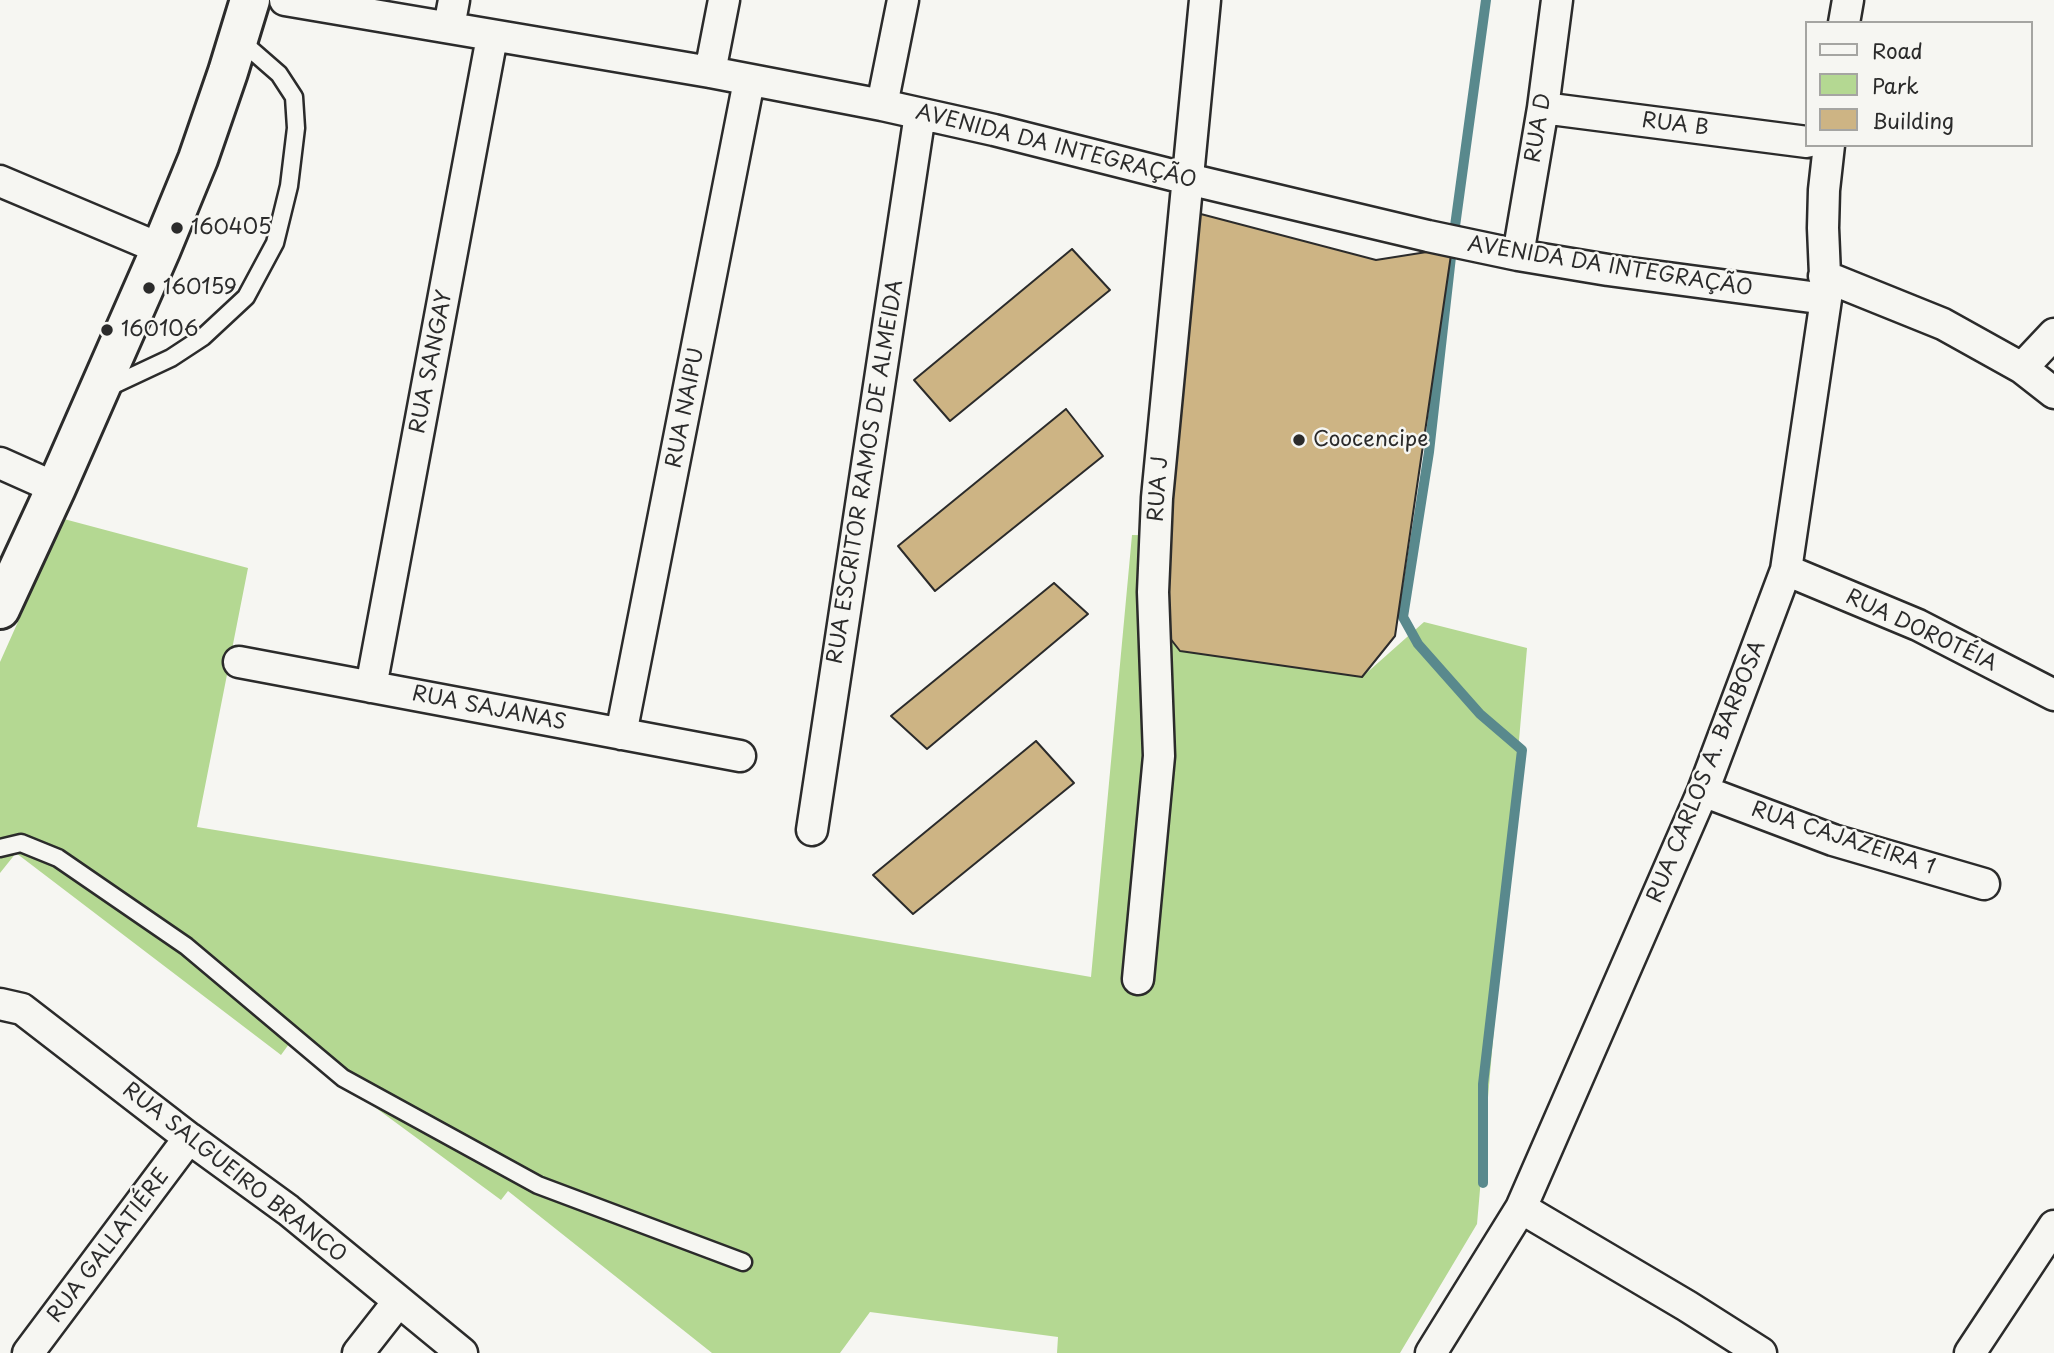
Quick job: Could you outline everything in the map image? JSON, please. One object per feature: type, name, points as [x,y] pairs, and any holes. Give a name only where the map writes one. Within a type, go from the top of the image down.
[{"type":"main road","points":[[0,609],[161,250],[198,159],[250,0]]},
{"type":"street","name":"AVENIDA DA INTEGRAÇÃO","points":[[285,0],[452,13],[492,37],[709,72],[882,105],[1466,245],[1518,255],[1621,271],[1825,288],[1942,324],[2022,368],[2054,393]]},
{"type":"street","points":[[709,72],[724,0]]},
{"type":"street","points":[[882,105],[903,0]]},
{"type":"street","name":"RUA J","points":[[1138,979],[1159,757],[1153,592],[1157,498],[1205,0]]},
{"type":"street","name":"RUA D","points":[[1518,255],[1543,108],[1556,0]]},
{"type":"street","name":"RUA SANGAY","points":[[371,687],[492,37]]},
{"type":"street","name":"RUA NAIPU","points":[[621,734],[749,81]]},
{"type":"street","name":"RUA B","points":[[1543,108],[1806,142]]},
{"type":"street","name":"RUA ESCRITOR RAMOS DE ALMEIDA","points":[[812,830],[920,114]]},
{"type":"street","name":"RUA CARLOS A. BARBOSA","points":[[1431,1353],[1521,1208],[1703,791],[1786,570],[1825,288],[1824,190],[1829,147]]},
{"type":"street","points":[[0,181],[161,250]]},
{"type":"street","points":[[2022,368],[2054,334]]},
{"type":"street","points":[[0,463],[56,488]]},
{"type":"street","name":"RUA DOROTÉIA","points":[[1786,570],[1918,625],[2054,695]]},
{"type":"street","name":"RUA SAJANAS","points":[[239,662],[740,756]]},
{"type":"street","name":"RUA CAJAZEIRA 1","points":[[1703,791],[1833,840],[1984,884]]},
{"type":"street","name":"RUA SALGUEIRO BRANCO","points":[[0,1004],[22,1009],[288,1210],[462,1353]]},
{"type":"street","name":"RUA GALLATIÉRE","points":[[28,1353],[190,1138]]},
{"type":"street","points":[[1521,1208],[1761,1353]]},
{"type":"street","points":[[1970,1353],[2054,1226]]},
{"type":"street","points":[[358,1353],[398,1302]]},
{"type":"lane","points":[[98,392],[171,358],[203,337],[246,297],[275,243],[289,186],[296,128],[294,97],[279,74],[238,39]]},
{"type":"lane","points":[[0,849],[21,843],[58,858],[186,946],[343,1078],[538,1185],[743,1262]]},
{"type":"green space","points":[[64,519],[248,568],[197,827],[1091,977],[1132,535],[1194,536],[1181,651],[1362,677],[1424,622],[1527,648],[1477,1224],[1400,1353],[1057,1353],[1058,1337],[870,1312],[840,1353],[712,1353],[508,1191],[501,1200],[289,1044],[281,1055],[16,853],[0,873],[0,662]]},
{"type":"building","name":"Coocencipe","points":[[1197,213],[1376,260],[1452,248],[1395,636],[1362,677],[1180,651],[1155,619]]},
{"type":"building","points":[[1072,249],[1110,290],[950,421],[914,380]]},
{"type":"building","points":[[1066,409],[1103,456],[935,591],[898,546]]},
{"type":"building","points":[[1054,583],[1088,614],[927,749],[891,716]]},
{"type":"building","points":[[1036,741],[1074,783],[913,914],[873,875]]},
{"type":"waterway","points":[[1483,1183],[1483,1084],[1522,750],[1480,714],[1418,644],[1403,617],[1429,452],[1452,248],[1486,0]]},
{"type":"place","name":"160405","points":[[177,228]]},
{"type":"place","name":"160159","points":[[149,288]]},
{"type":"place","name":"160106","points":[[107,330]]},
{"type":"place","name":"Coocencipe","points":[[1299,440]]}]
